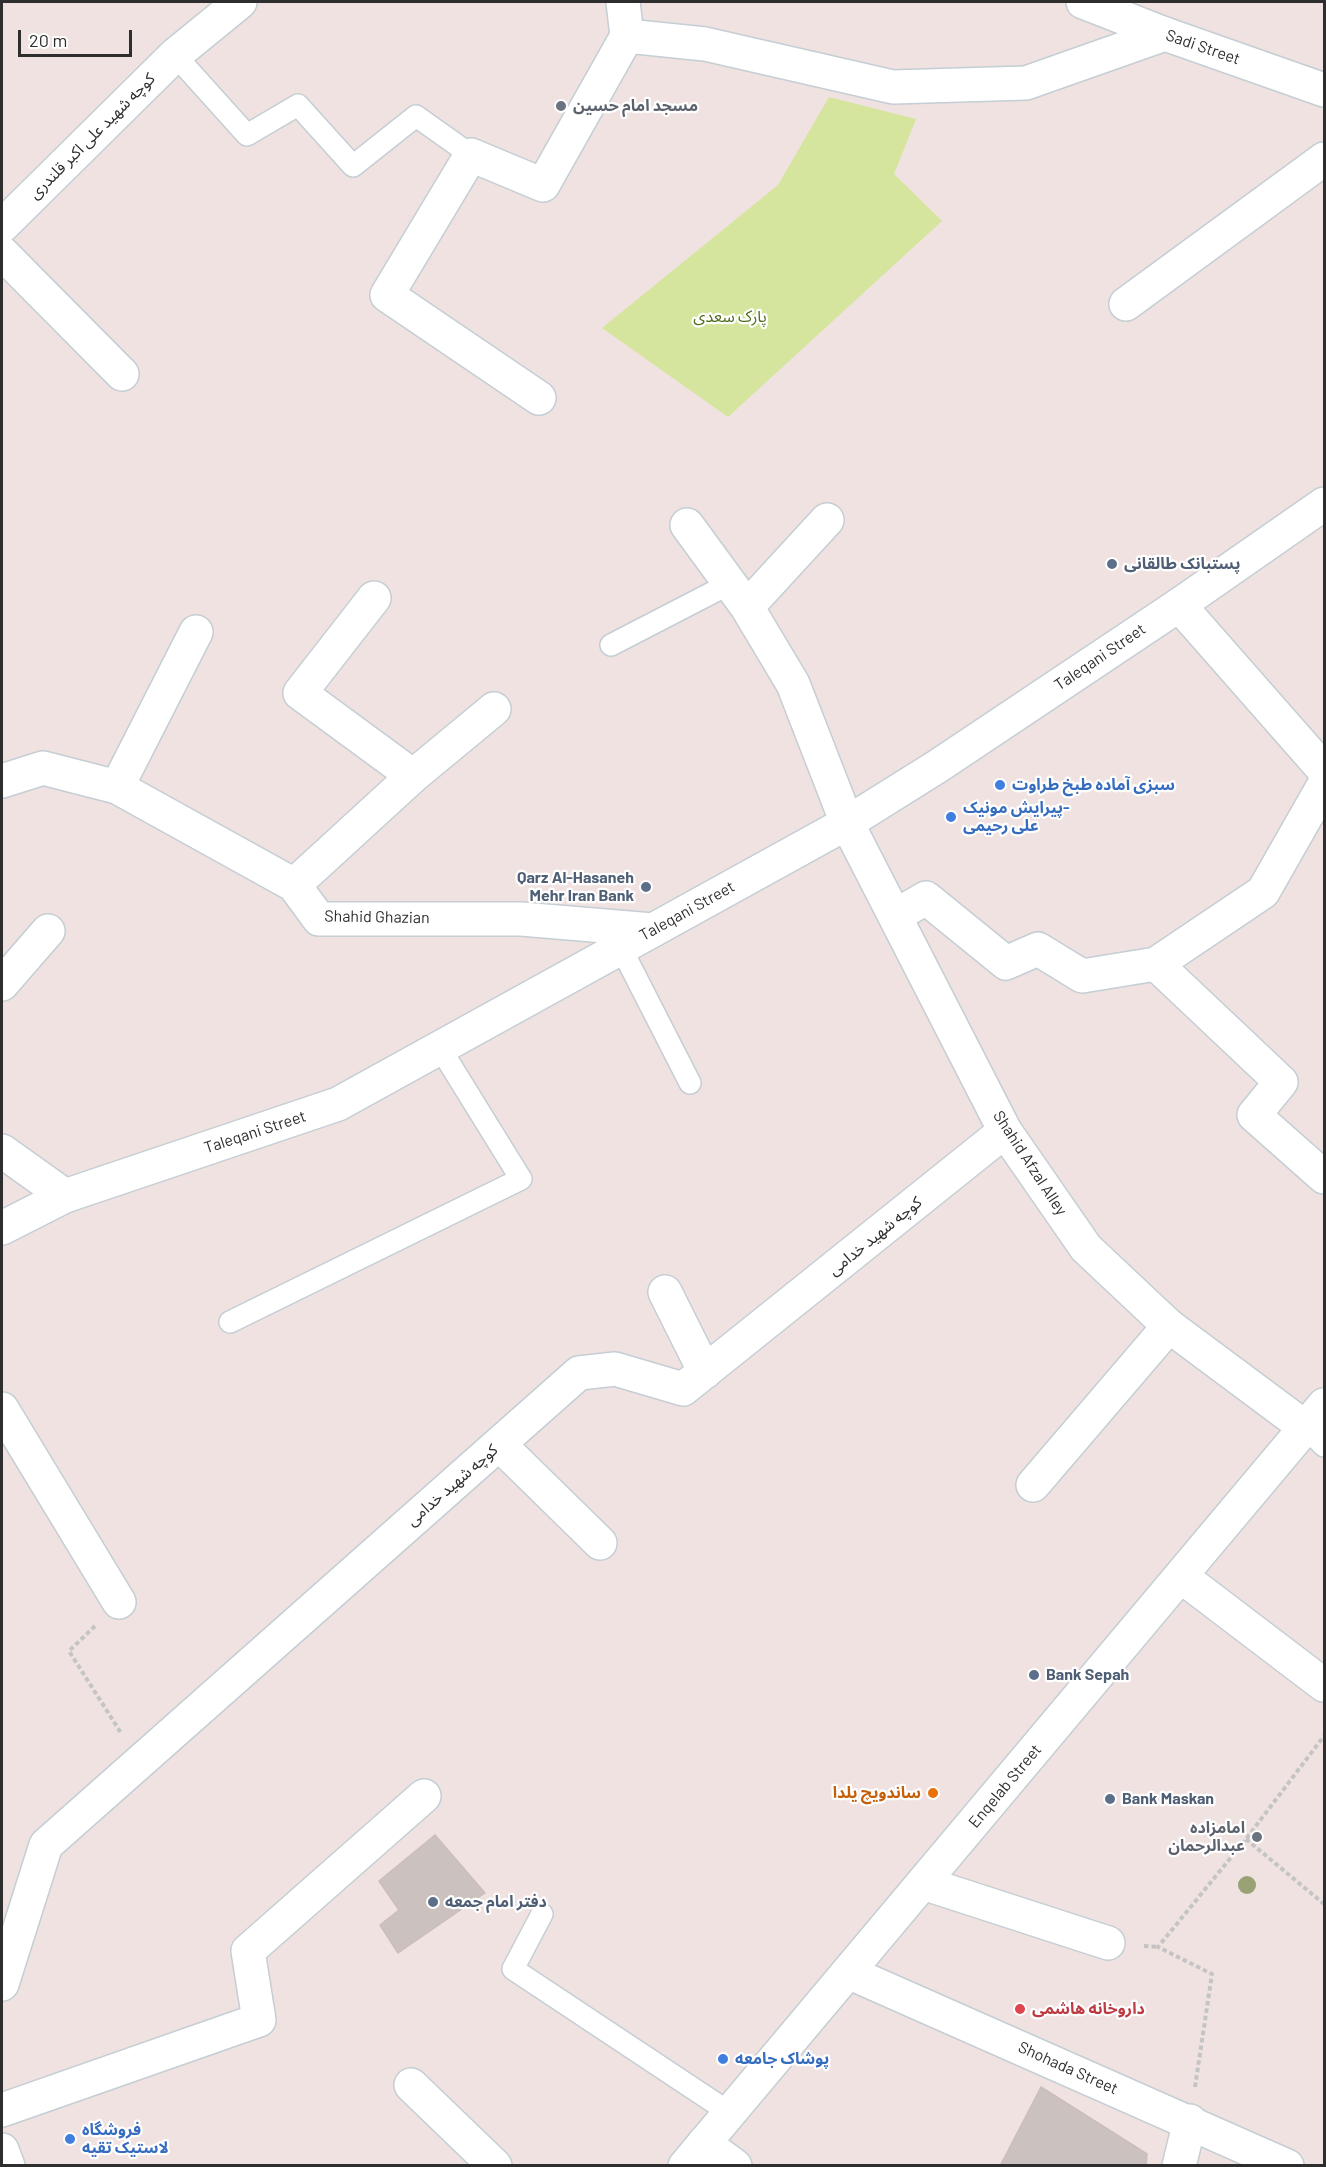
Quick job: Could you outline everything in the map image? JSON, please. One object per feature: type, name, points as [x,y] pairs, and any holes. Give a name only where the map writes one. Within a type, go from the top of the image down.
[{"type":"street","name":"کوچه شهید علی اکبر قلندری","points":[[2,226],[175,55],[240,2]]},
{"type":"street","points":[[539,398],[387,295],[471,155],[543,185],[627,36],[623,2]]},
{"type":"street","name":"Sadi Street","points":[[1083,2],[1165,34],[1324,90]]},
{"type":"street","points":[[627,36],[705,44],[893,87],[1026,83],[1165,34]]},
{"type":"street","points":[[1126,304],[1324,159]]},
{"type":"street","points":[[2,253],[122,374]]},
{"type":"street","name":"Taleqani Street","points":[[2,1228],[65,1196],[338,1104],[848,823],[938,766],[1179,605],[1324,504]]},
{"type":"street","points":[[738,596],[827,520]]},
{"type":"street","name":"Shahid Afzal Alley","points":[[687,525],[738,596],[793,684],[848,823],[1005,1131],[1086,1248],[1170,1326],[1318,1426]]},
{"type":"street","points":[[374,598],[300,693],[413,776]]},
{"type":"street","points":[[1179,605],[1324,770]]},
{"type":"street","points":[[117,787],[196,632]]},
{"type":"street","points":[[294,885],[413,776],[494,709]]},
{"type":"street","name":"Shahid Ghazian","points":[[2,781],[43,768],[117,787],[294,885],[319,919],[521,919],[653,930]]},
{"type":"street","points":[[895,916],[926,898],[1006,963],[1038,949],[1082,976],[1156,964],[1263,892],[1324,785]]},
{"type":"street","points":[[2,984],[48,931]]},
{"type":"street","points":[[1156,964],[1281,1082],[1254,1115],[1324,1177]]},
{"type":"street","name":"کوچه شهید خدامی","points":[[2,1984],[46,1845],[579,1374],[615,1369],[683,1389],[1005,1131]]},
{"type":"street","points":[[2,1151],[65,1196]]},
{"type":"street","points":[[665,1292],[705,1372]]},
{"type":"street","points":[[1033,1485],[1170,1326]]},
{"type":"street","points":[[2,1409],[119,1602]]},
{"type":"street","name":"Enqelab Street","points":[[694,2154],[1182,1576],[1318,1426]]},
{"type":"street","points":[[500,1444],[600,1543]]},
{"type":"street","points":[[1182,1576],[1324,1685]]},
{"type":"street","points":[[2,2110],[259,2020],[248,1951],[424,1796]]},
{"type":"street","points":[[923,1883],[1108,1943]]},
{"type":"street","name":"Shohada Street","points":[[848,1972],[1190,2121],[1287,2166]]},
{"type":"street","points":[[411,2085],[483,2163]]},
{"type":"street","points":[[1179,2166],[1190,2121]]},
{"type":"street","points":[[2,2150],[8,2166]]},
{"type":"street","points":[[694,2154],[735,2166]]},
{"type":"lane","points":[[175,55],[247,135],[297,105],[353,166],[416,116],[471,155]]},
{"type":"lane","points":[[610,645],[738,596]]},
{"type":"lane","points":[[621,948],[690,1083]]},
{"type":"lane","points":[[230,1322],[521,1179],[440,1048]]},
{"type":"lane","points":[[542,1914],[513,1969],[730,2113]]},
{"type":"path","points":[[119,1602],[69,1651],[139,1761]]},
{"type":"path","points":[[1190,2121],[1212,1974],[1158,1947],[1246,1839],[1324,1736]]},
{"type":"path","points":[[1246,1839],[1324,1904]]},
{"type":"green space","name":"پارک سعدی","points":[[829,97],[916,119],[894,174],[942,221],[728,417],[602,328],[778,185]]},
{"type":"building","name":"دفتر امام جمعه","points":[[435,1835],[485,1893],[398,1953],[380,1925],[399,1910],[379,1881]]},
{"type":"building","points":[[1041,2087],[1147,2154],[1146,2166],[1000,2166]]},
{"type":"place","name":"مسجد امام حسین","points":[[561,106]]},
{"type":"place","name":"پستبانک طالقانی","points":[[1112,564]]},
{"type":"place","name":"سبزی آماده طبخ طراوت","points":[[1000,785]]},
{"type":"place","name":"پیرایش مونیک- علی رحیمی","points":[[951,817]]},
{"type":"place","name":"Qarz Al-Hasaneh Mehr Iran Bank","points":[[646,887]]},
{"type":"place","name":"Bank Sepah","points":[[1034,1675]]},
{"type":"place","name":"ساندویچ یلدا","points":[[933,1793]]},
{"type":"place","name":"Bank Maskan","points":[[1110,1799]]},
{"type":"place","name":"امامزاده عبدالرحمان","points":[[1257,1837]]},
{"type":"place","name":"دفتر امام جمعه","points":[[433,1902]]},
{"type":"place","name":"داروخانه هاشمی","points":[[1020,2009]]},
{"type":"place","name":"پوشاک جامعه","points":[[723,2059]]},
{"type":"place","name":"فروشگاه لاستیک تقیه","points":[[70,2139]]}]
